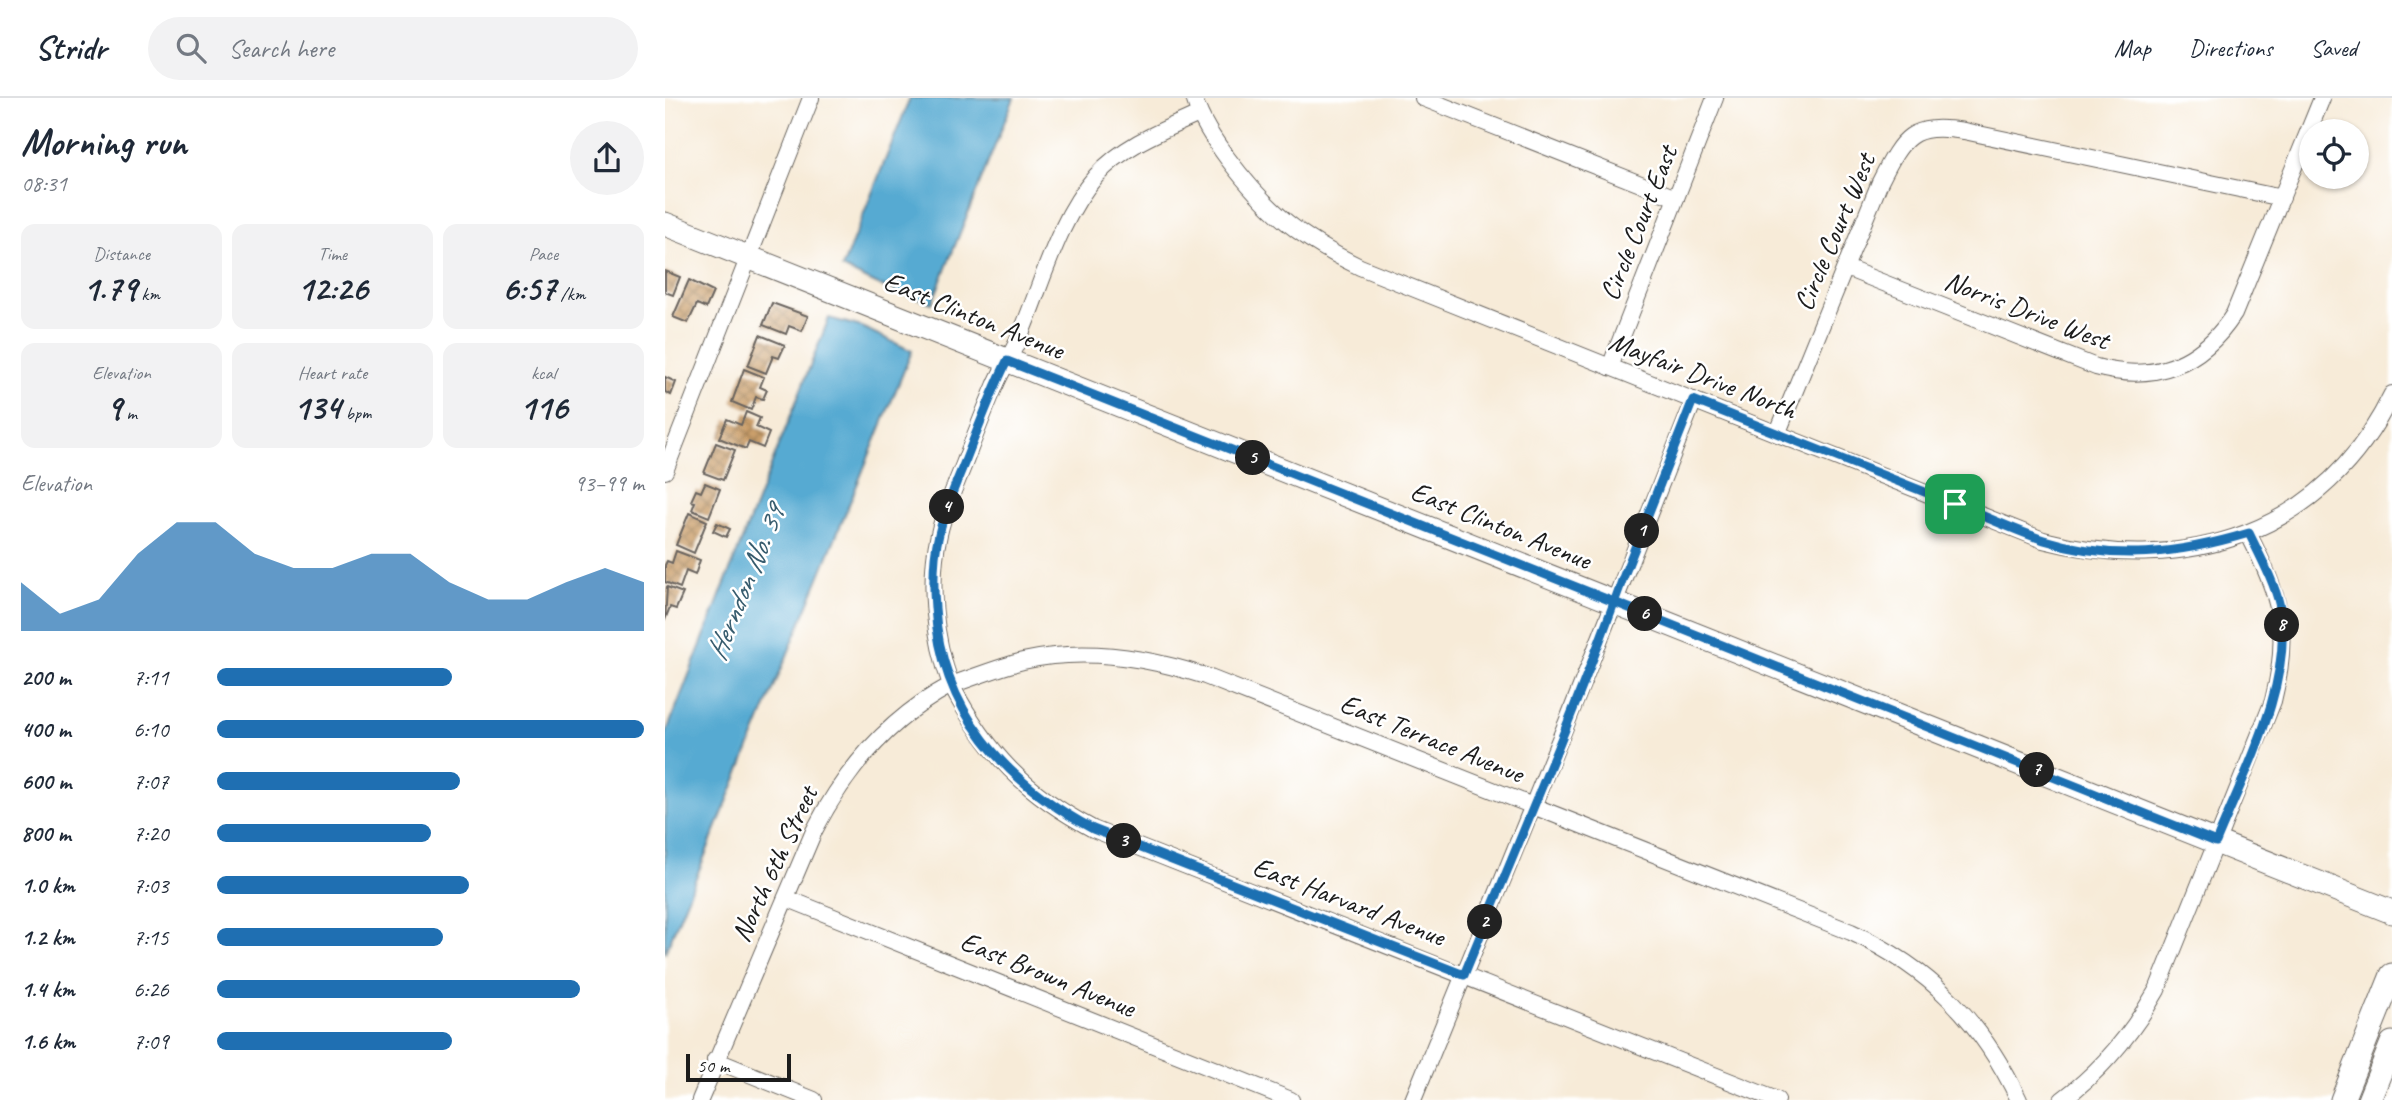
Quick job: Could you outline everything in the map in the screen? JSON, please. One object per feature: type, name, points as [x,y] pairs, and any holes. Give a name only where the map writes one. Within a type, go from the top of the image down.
[{"type":"main road","name":"East Clinton Avenue","points":[[665,224],[2392,912]]},
{"type":"main road","points":[[2342,1100],[2392,975]]},
{"type":"main road","points":[[2369,1100],[2392,1044]]},
{"type":"street","points":[[667,461],[811,98]]},
{"type":"street","points":[[1423,98],[1676,198]]},
{"type":"street","name":"Circle Court East","points":[[1610,367],[1715,98]]},
{"type":"street","name":"Norris Drive West","points":[[1846,268],[2096,367],[2145,373],[2179,365],[2195,355],[2226,327],[2241,298],[2322,98]]},
{"type":"street","points":[[951,685],[938,643],[935,616],[934,587],[939,535],[951,497],[996,384],[1018,341],[1063,229],[1083,193],[1113,159],[1196,106]]},
{"type":"street","name":"Mayfair Drive North","points":[[1196,106],[1217,144],[1258,197],[1280,219],[1313,242],[1360,267],[2043,540],[2072,547],[2104,552],[2156,554],[2213,544],[2249,533],[2289,512],[2329,483],[2367,439],[2392,394]]},
{"type":"street","name":"Circle Court West","points":[[1778,432],[1891,162],[1904,142],[1917,130],[1941,127],[1964,131],[2282,198]]},
{"type":"street","points":[[1413,1100],[1533,807],[1693,400]]},
{"type":"street","points":[[2061,1100],[2112,1054],[2142,1017],[2157,990],[2273,701],[2281,653],[2279,606],[2267,569],[2249,533]]},
{"type":"street","name":"East Terrace Avenue","points":[[951,685],[1024,661],[1082,655],[1142,658],[1205,676],[1881,945],[1926,976],[1953,1002],[1987,1042],[2019,1100]]},
{"type":"street","name":"North 6th Street","points":[[700,1100],[829,800],[844,779],[907,713],[951,685]]},
{"type":"street","name":"East Harvard Avenue","points":[[951,685],[969,720],[988,747],[1032,791],[1063,813],[1093,829],[1777,1100]]},
{"type":"street","name":"East Brown Avenue","points":[[786,898],[1291,1100]]},
{"type":"street","points":[[715,1060],[814,1100]]},
{"type":"water","points":[[910,98],[1014,98],[932,303],[878,285],[842,268]]},
{"type":"water","name":"Herndon No. 39","points":[[829,318],[862,327],[912,351],[665,953],[665,736]]},
{"type":"building","points":[[665,271],[680,277],[673,295],[665,292]]},
{"type":"building","points":[[689,280],[713,292],[706,308],[697,304],[688,323],[673,317]]},
{"type":"building","points":[[772,303],[808,316],[802,331],[789,326],[786,334],[763,325]]},
{"type":"building","points":[[760,335],[785,345],[779,358],[773,356],[766,373],[748,366]]},
{"type":"building","points":[[744,369],[764,377],[760,387],[767,390],[763,399],[756,397],[751,410],[732,402]]},
{"type":"building","points":[[665,377],[676,382],[671,395],[665,392]]},
{"type":"building","points":[[746,412],[760,418],[756,427],[769,433],[763,448],[749,442],[746,449],[719,438],[727,419],[741,425]]},
{"type":"building","points":[[716,443],[735,450],[723,480],[704,473]]},
{"type":"building","points":[[705,483],[720,489],[709,517],[692,510],[695,502],[691,501],[696,490],[701,492]]},
{"type":"building","points":[[689,513],[707,521],[694,553],[676,545]]},
{"type":"building","points":[[717,523],[730,529],[726,537],[713,531]]},
{"type":"building","points":[[676,551],[700,560],[695,575],[686,571],[680,588],[665,582],[665,565],[667,561],[672,563]]},
{"type":"building","points":[[667,587],[683,593],[676,609],[670,607],[665,620]]},
{"type":"route","points":[[1955,504],[1693,400],[1623,578],[1614,602],[1604,630],[1569,718],[1464,975],[1093,829],[1063,813],[1032,791],[988,747],[969,720],[951,685],[938,643],[934,587],[939,535],[951,497],[1007,361],[1197,436],[1531,569],[1614,602],[1697,635],[2216,842],[2273,701],[2279,676],[2282,628],[2279,606],[2267,569],[2249,533],[2213,544],[2156,554],[2104,552],[2043,540],[1955,504]]}]
